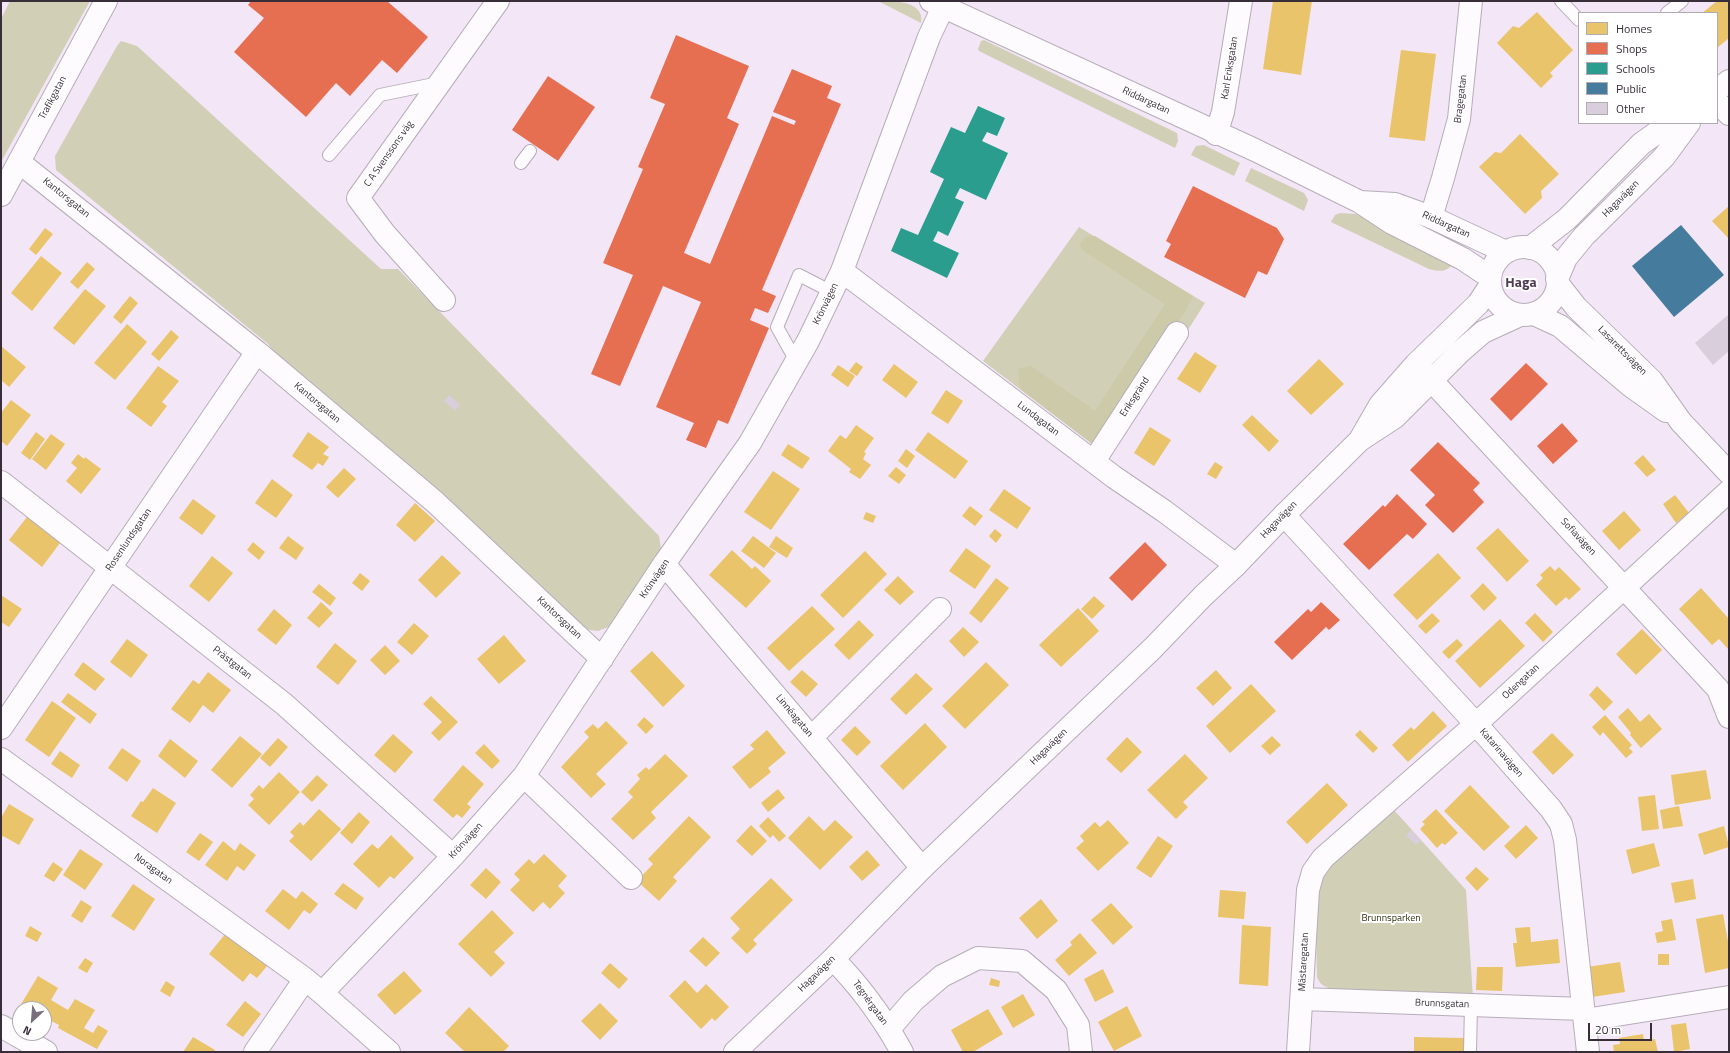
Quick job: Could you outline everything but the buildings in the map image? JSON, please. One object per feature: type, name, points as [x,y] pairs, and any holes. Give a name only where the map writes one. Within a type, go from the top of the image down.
[{"type":"street","name":"Trafikgatan","points":[[1,195],[106,1]]},
{"type":"street","name":"C A Svenssons väg","points":[[444,300],[385,234],[358,198],[498,1]]},
{"type":"street","name":"Karl Eriksgatan","points":[[1216,134],[1223,112],[1241,1]]},
{"type":"street","name":"Bragegatan","points":[[1431,217],[1459,119],[1471,1]]},
{"type":"street","name":"Riddargatan","points":[[940,3],[1216,134],[1255,150],[1360,202],[1392,223],[1463,259],[1490,281]]},
{"type":"street","name":"Krönvägen","points":[[322,993],[453,856],[524,776],[664,564],[750,443],[796,361],[842,271],[929,37],[940,3]]},
{"type":"street","points":[[1718,89],[1729,81]]},
{"type":"street","points":[[1718,103],[1729,114]]},
{"type":"street","points":[[1530,248],[1567,219],[1641,144],[1669,124]]},
{"type":"street","name":"Hagavägen","points":[[1558,282],[1566,258],[1584,236],[1664,157],[1688,124]]},
{"type":"street","name":"Kantorsgatan","points":[[19,162],[257,352],[434,502],[602,659]]},
{"type":"street","name":"Riddargatan","points":[[1360,202],[1395,204],[1431,217],[1506,252]]},
{"type":"street","points":[[1517,248],[1530,248],[1549,258],[1555,268],[1558,282],[1555,294],[1549,304],[1527,314],[1513,313],[1500,306],[1496,300],[1490,281],[1497,261],[1506,252],[1517,248]]},
{"type":"street","name":"Lundagatan","points":[[842,271],[1114,477],[1164,511],[1236,566]]},
{"type":"street","name":"Hagavägen","points":[[1360,440],[1380,405],[1416,364],[1478,304],[1490,281]]},
{"type":"street","name":"Lasarettsvägen","points":[[1558,282],[1576,307],[1652,381],[1681,422],[1729,473]]},
{"type":"street","name":"Hagavägen","points":[[735,1052],[833,958],[922,868],[1153,648],[1203,596],[1236,566],[1284,515],[1360,440],[1395,417],[1460,352],[1483,332],[1527,314]]},
{"type":"street","name":"Lasarettsvägen","points":[[1527,314],[1560,326],[1631,386],[1681,422]]},
{"type":"street","name":"Eriksgränd","points":[[1094,461],[1177,333]]},
{"type":"street","name":"Rosenlundsgatan","points":[[1,728],[257,352]]},
{"type":"street","name":"Sofiavägen","points":[[1416,364],[1718,688],[1729,717]]},
{"type":"street","name":"Prästgatan","points":[[1,482],[284,704],[453,856]]},
{"type":"street","name":"Odengatan","points":[[1313,872],[1323,858],[1476,724],[1624,586],[1729,491]]},
{"type":"street","name":"Katarinavägen","points":[[1284,515],[1476,724],[1551,809],[1561,824],[1565,840],[1588,1052]]},
{"type":"street","name":"Linnéagatan","points":[[664,564],[922,868]]},
{"type":"street","points":[[812,737],[940,609]]},
{"type":"street","name":"Noragatan","points":[[1,759],[305,979]]},
{"type":"street","points":[[524,776],[631,878]]},
{"type":"street","name":"Mästaregatan","points":[[1298,1052],[1308,890],[1313,872]]},
{"type":"street","name":"Tegnérgatan","points":[[833,958],[855,980],[889,1029],[902,1052]]},
{"type":"street","points":[[889,1029],[913,1001],[942,976],[978,958],[1022,961],[1056,990],[1078,1025],[1081,1052]]},
{"type":"street","points":[[255,1052],[305,979],[388,1052]]},
{"type":"street","name":"Brunnsgatan","points":[[1302,999],[1471,1005],[1584,1014],[1729,997]]},
{"type":"street","points":[[1,1026],[46,1052]]},
{"type":"lane","points":[[1561,1],[1578,19]]},
{"type":"lane","points":[[1668,12],[1682,1]]},
{"type":"lane","points":[[329,155],[380,95],[439,83]]},
{"type":"lane","points":[[521,163],[530,150]]},
{"type":"lane","points":[[796,361],[778,327],[799,275],[832,292]]},
{"type":"lane","points":[[1470,1052],[1471,1005]]},
{"type":"green space","points":[[10,1],[90,1],[1,162],[1,19]]},
{"type":"green space","points":[[878,1],[906,3],[913,6],[921,15],[921,23]]},
{"type":"green space","points":[[984,40],[1177,133],[1178,141],[1175,148],[979,51],[978,49],[981,41]]},
{"type":"green space","points":[[121,41],[137,46],[381,269],[398,269],[659,536],[661,549],[611,626],[598,631],[583,629],[278,358],[268,344],[56,170],[55,156]]},
{"type":"green space","points":[[1204,145],[1240,163],[1234,176],[1191,155],[1196,146]]},
{"type":"green space","points":[[1251,168],[1304,193],[1308,200],[1304,211],[1245,181]]},
{"type":"green space","points":[[1340,213],[1356,214],[1439,252],[1454,263],[1446,270],[1437,271],[1429,269],[1331,222],[1335,215]]},
{"type":"green space","points":[[1079,227],[1205,303],[1186,333],[1091,443],[983,361]]},
{"type":"green space","name":"Brunnsparken","points":[[1394,810],[1466,890],[1473,999],[1339,991],[1323,985],[1317,977],[1315,896],[1320,876],[1328,864]]},
{"type":"shaded area","points":[[1095,236],[1193,296],[1184,314],[1176,323],[1100,439],[1091,443],[1020,389],[1018,369],[1031,366],[1095,411],[1165,304],[1082,250],[1080,244],[1085,237]]},
{"type":"district","name":"Haga","points":[[1521,284]]}]
